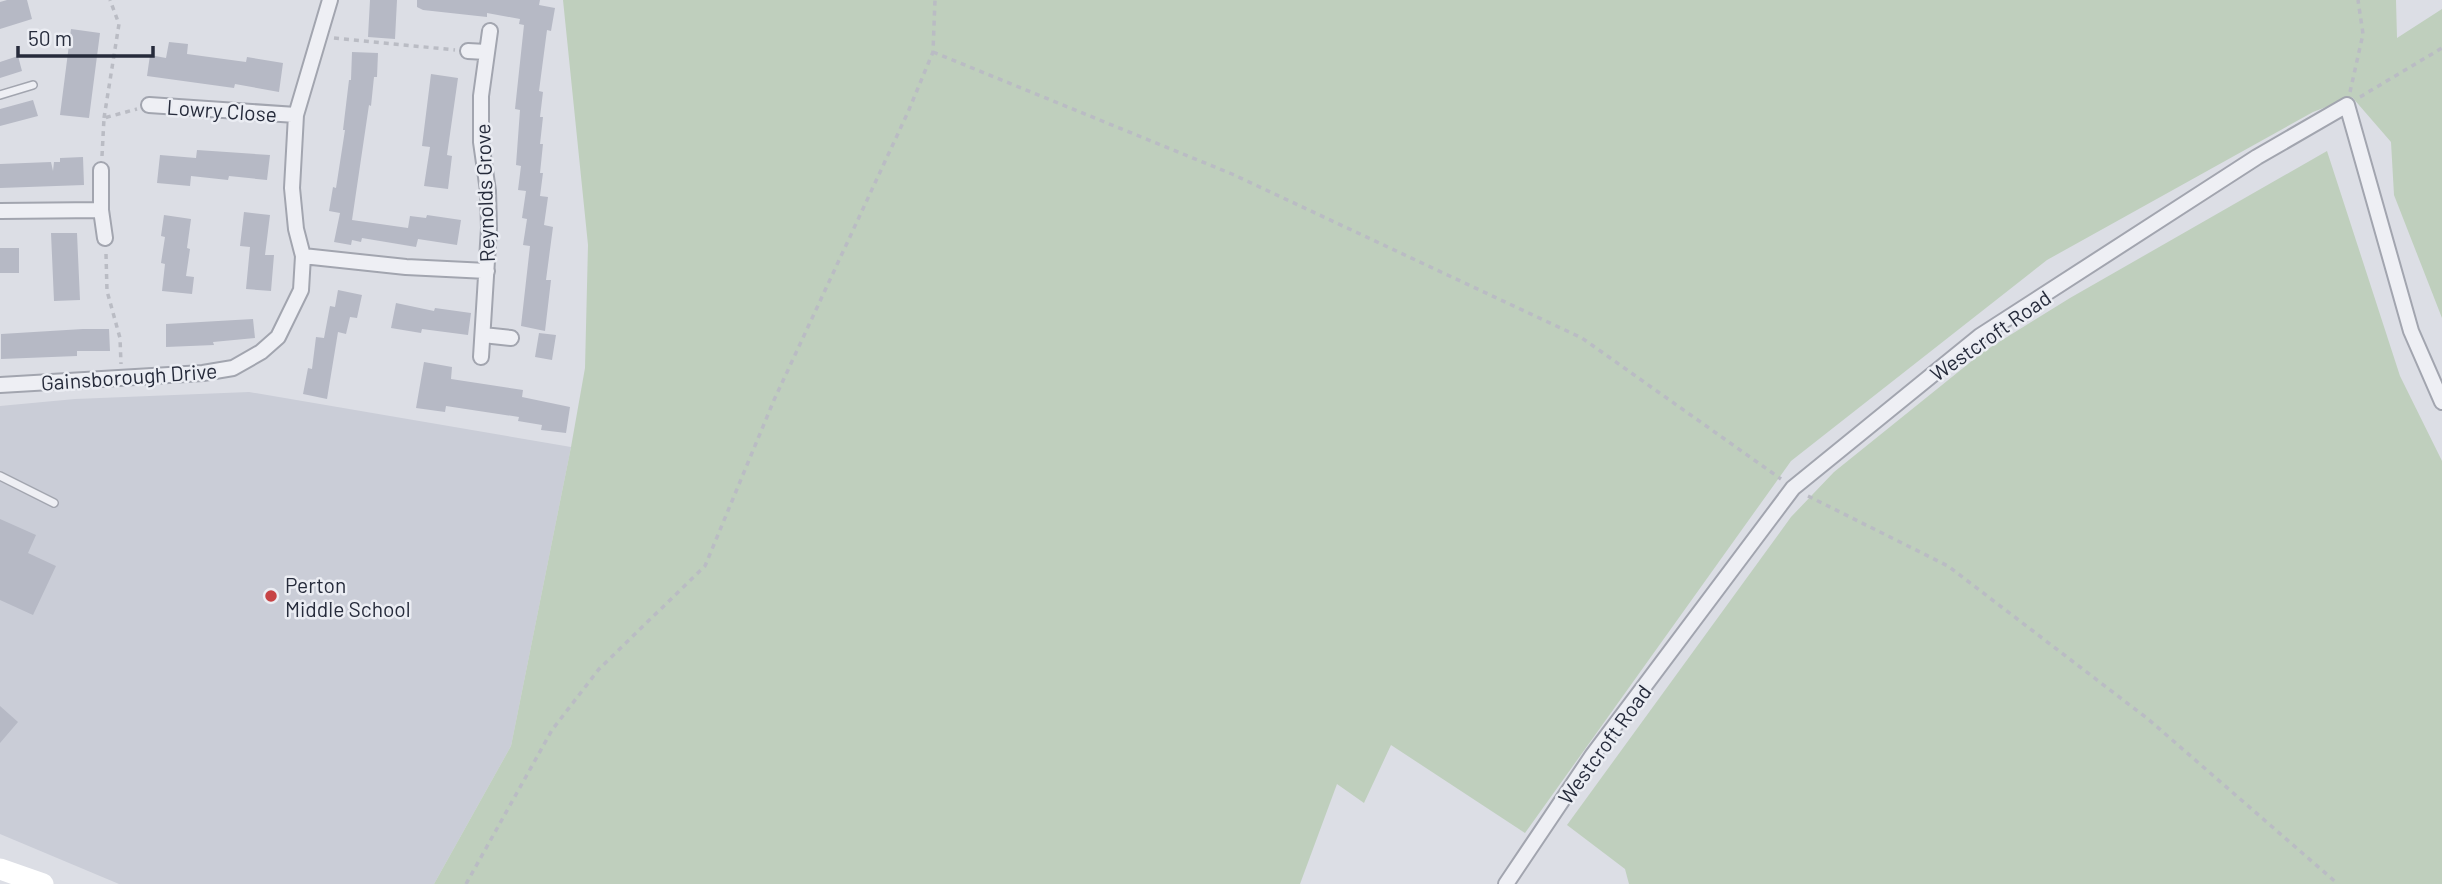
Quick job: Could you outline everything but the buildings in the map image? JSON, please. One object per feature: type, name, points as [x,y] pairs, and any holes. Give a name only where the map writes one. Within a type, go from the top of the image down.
[{"type":"street","name":"Gainsborough Drive","points":[[0,385],[203,373],[233,368],[261,352],[278,337],[301,290],[303,256],[296,229],[292,188],[296,115],[330,0]]},
{"type":"street","name":"Reynolds Grove","points":[[481,357],[487,271],[488,191],[481,142],[481,96],[490,31]]},
{"type":"street","points":[[468,51],[486,52]]},
{"type":"street","name":"Lowry Close","points":[[149,105],[296,115]]},
{"type":"street","points":[[2347,105],[2411,331],[2442,402]]},
{"type":"street","name":"Westcroft Road","points":[[1506,884],[1592,756],[1793,488],[1980,336],[2257,158],[2347,105]]},
{"type":"street","points":[[101,170],[101,210],[105,238]]},
{"type":"street","points":[[0,211],[101,210]]},
{"type":"street","points":[[303,256],[406,267],[487,271]]},
{"type":"street","points":[[483,335],[510,338]]},
{"type":"street","points":[[0,869],[43,884]]},
{"type":"lane","points":[[0,94],[33,85]]},
{"type":"lane","points":[[0,476],[54,503]]},
{"type":"path","points":[[101,170],[104,118],[119,24],[110,0]]},
{"type":"path","points":[[466,884],[552,730],[599,669],[705,566],[774,400],[908,113],[933,52],[935,0]]},
{"type":"path","points":[[2347,105],[2362,34],[2358,0]]},
{"type":"path","points":[[319,36],[468,51]]},
{"type":"path","points":[[2347,105],[2442,48]]},
{"type":"path","points":[[933,52],[1231,174],[1582,338],[1793,488],[1948,566],[2148,719],[2338,884]]},
{"type":"path","points":[[104,118],[149,105]]},
{"type":"path","points":[[105,238],[107,291],[120,338],[122,378]]},
{"type":"shaded area","name":"Perton Middle School","points":[[249,392],[571,447],[511,746],[434,884],[119,884],[0,834],[0,406],[75,399]]},
{"type":"green space","points":[[563,0],[2396,0],[2397,38],[2442,9],[2442,318],[2394,195],[2391,142],[2352,97],[2313,112],[2047,260],[1791,461],[1525,833],[1391,745],[1364,803],[1337,784],[1300,884],[434,884],[511,746],[585,368],[588,245]]},
{"type":"green space","points":[[2327,151],[2400,376],[2442,461],[2442,884],[1629,884],[1625,869],[1567,825],[1791,517],[1834,472],[1983,352],[2070,298]]},
{"type":"place","name":"Perton Middle School","points":[[271,596]]}]
